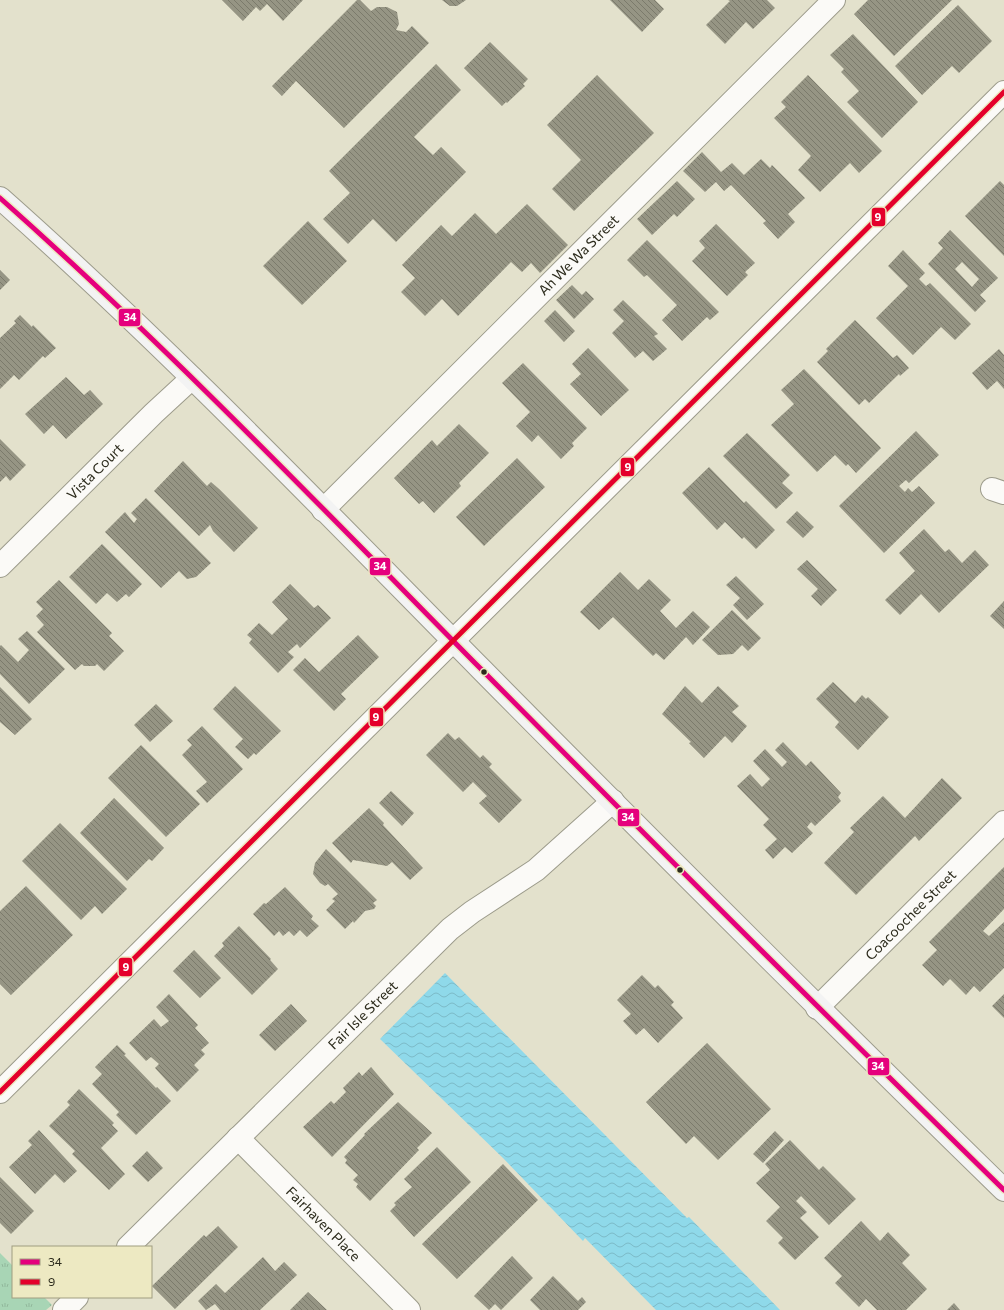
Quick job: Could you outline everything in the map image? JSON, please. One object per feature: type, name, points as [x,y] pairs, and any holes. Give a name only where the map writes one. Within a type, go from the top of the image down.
[{"type":"main road","points":[[0,198],[79,270],[192,378],[817,1008],[1004,1190]]},
{"type":"street","name":"Ah We Wa Street","points":[[323,510],[834,0]]},
{"type":"street","points":[[0,1092],[1004,92]]},
{"type":"street","name":"Vista Court","points":[[0,566],[154,413],[192,378]]},
{"type":"street","name":"Fair Isle Street","points":[[129,1246],[450,929],[472,912],[536,870],[613,801]]},
{"type":"street","name":"Coacoochee Street","points":[[817,1008],[1004,822]]},
{"type":"street","name":"Fairhaven Place","points":[[238,1138],[409,1310]]},
{"type":"street","points":[[64,1310],[76,1298]]},
{"type":"green space","points":[[0,1253],[12,1265],[12,1298],[45,1298],[52,1305],[46,1310],[0,1310]]},
{"type":"water","points":[[445,973],[780,1310],[656,1310],[585,1238],[583,1241],[503,1158],[380,1039]]},
{"type":"building","points":[[222,0],[303,0],[283,21],[267,4],[260,11],[256,7],[243,21]]},
{"type":"building","points":[[357,0],[360,0],[371,11],[377,7],[387,7],[397,12],[399,24],[396,30],[406,32],[412,26],[429,43],[344,128],[296,81],[282,96],[272,86]]},
{"type":"building","points":[[442,0],[466,0],[457,6],[450,6]]},
{"type":"building","points":[[610,0],[655,0],[664,9],[642,32]]},
{"type":"building","points":[[728,0],[767,0],[775,8],[753,29],[746,22],[725,44],[706,25],[730,1]]},
{"type":"building","points":[[868,0],[952,0],[894,56],[854,14]]},
{"type":"building","points":[[958,5],[992,41],[959,73],[952,66],[922,95],[895,66]]},
{"type":"building","points":[[853,34],[918,102],[882,138],[847,102],[859,91],[841,72],[844,69],[830,55]]},
{"type":"building","points":[[490,42],[528,79],[523,84],[525,86],[502,106],[464,68]]},
{"type":"building","points":[[436,64],[461,90],[414,137],[433,155],[441,147],[466,172],[396,242],[373,219],[348,244],[323,219],[350,193],[329,171]]},
{"type":"building","points":[[597,75],[654,133],[574,211],[552,189],[581,160],[547,125]]},
{"type":"building","points":[[808,75],[882,151],[859,173],[850,163],[820,192],[798,170],[811,156],[774,118],[786,107],[781,102]]},
{"type":"building","points":[[702,152],[721,172],[732,163],[744,175],[761,159],[770,168],[772,165],[805,198],[788,214],[795,222],[778,239],[763,223],[766,221],[731,185],[724,191],[716,182],[705,192],[683,171]]},
{"type":"building","points":[[677,181],[695,199],[677,217],[674,214],[652,235],[637,219]]},
{"type":"building","points":[[1000,181],[1004,185],[1004,256],[965,216]]},
{"type":"building","points":[[527,204],[568,245],[540,273],[531,263],[522,272],[511,262],[458,316],[442,299],[425,316],[401,292],[415,278],[402,265],[441,225],[452,236],[475,213],[496,234]]},
{"type":"building","points":[[308,221],[347,261],[302,305],[263,266]]},
{"type":"building","points":[[716,224],[755,263],[745,272],[748,275],[727,296],[692,261],[705,248],[699,241]]},
{"type":"building","points":[[950,230],[998,278],[980,295],[986,301],[975,312],[928,264],[943,248],[938,243]],"holes":[[[962,262],[979,279],[972,287],[955,269]]]},
{"type":"building","points":[[647,240],[719,312],[710,320],[707,317],[682,341],[662,320],[677,305],[647,275],[644,277],[627,260]]},
{"type":"building","points":[[903,250],[925,273],[919,279],[926,286],[930,283],[971,324],[955,340],[941,327],[913,355],[876,318],[908,286],[888,266]]},
{"type":"building","points":[[0,270],[10,280],[0,290]]},
{"type":"building","points":[[572,285],[582,295],[586,291],[594,299],[574,319],[556,300]]},
{"type":"building","points":[[623,300],[658,334],[654,336],[667,349],[653,361],[643,351],[635,358],[612,333],[624,321],[613,310]]},
{"type":"building","points":[[555,310],[575,331],[564,342],[544,321]]},
{"type":"building","points":[[20,315],[32,327],[33,325],[56,348],[45,358],[43,356],[19,380],[14,375],[0,389],[0,338],[16,323],[14,321]]},
{"type":"building","points":[[855,320],[893,358],[897,355],[909,368],[900,376],[899,374],[869,403],[865,399],[859,405],[817,362],[828,351],[826,349]]},
{"type":"building","points":[[588,348],[629,390],[601,416],[570,384],[581,374],[572,364]]},
{"type":"building","points":[[999,349],[1004,355],[1004,389],[997,381],[987,390],[972,373]]},
{"type":"building","points":[[523,363],[587,428],[572,443],[574,446],[561,459],[538,435],[532,442],[516,426],[530,412],[502,383]]},
{"type":"building","points":[[804,369],[881,448],[856,473],[848,464],[846,466],[835,455],[817,472],[771,425],[794,404],[781,390]]},
{"type":"building","points":[[66,377],[84,395],[90,390],[103,404],[66,439],[53,425],[44,434],[25,414]]},
{"type":"building","points":[[459,424],[489,453],[459,483],[461,486],[434,513],[423,501],[419,504],[394,478],[432,440],[437,446]]},
{"type":"building","points":[[916,431],[939,455],[909,483],[906,480],[899,486],[905,492],[908,488],[912,492],[919,486],[935,503],[884,553],[839,506]]},
{"type":"building","points":[[747,433],[790,475],[782,483],[793,493],[776,509],[723,456]]},
{"type":"building","points":[[0,439],[26,465],[10,481],[6,476],[0,482]]},
{"type":"building","points":[[517,458],[545,487],[484,546],[456,517]]},
{"type":"building","points":[[183,461],[207,486],[211,482],[219,489],[258,528],[234,552],[213,531],[210,525],[199,536],[154,491]]},
{"type":"building","points":[[709,467],[744,503],[746,501],[775,530],[756,549],[744,537],[742,539],[725,522],[717,530],[682,493]]},
{"type":"building","points":[[146,498],[211,563],[196,577],[187,579],[179,571],[161,588],[105,532],[125,512],[134,523],[137,519],[131,513]]},
{"type":"building","points":[[797,511],[814,527],[803,538],[786,522]]},
{"type":"building","points":[[924,529],[945,552],[949,549],[962,563],[975,550],[989,565],[939,613],[921,594],[900,615],[885,600],[915,571],[899,553]]},
{"type":"building","points":[[102,544],[142,584],[129,597],[126,594],[117,602],[107,593],[96,604],[69,577]]},
{"type":"building","points":[[807,560],[837,590],[821,606],[811,596],[818,589],[797,569]]},
{"type":"building","points":[[620,572],[638,590],[649,579],[671,600],[660,611],[676,628],[693,611],[710,627],[693,645],[686,637],[664,660],[656,653],[653,656],[613,617],[599,630],[580,612]]},
{"type":"building","points":[[736,576],[764,604],[747,620],[733,605],[740,598],[726,585]]},
{"type":"building","points":[[59,580],[112,633],[109,636],[124,651],[104,671],[97,664],[95,666],[84,666],[82,664],[75,670],[37,632],[44,625],[36,616],[43,609],[36,602]]},
{"type":"building","points":[[290,584],[314,608],[318,605],[331,618],[300,648],[297,644],[288,652],[294,657],[278,673],[249,643],[252,639],[247,635],[259,623],[272,635],[288,619],[272,602]]},
{"type":"building","points":[[1004,601],[1004,629],[990,616]]},
{"type":"building","points":[[732,610],[761,638],[748,651],[742,645],[733,654],[718,655],[702,640]]},
{"type":"building","points":[[27,631],[65,669],[29,704],[0,674],[0,646],[1,645],[18,662],[29,650],[18,639]]},
{"type":"building","points":[[358,635],[379,657],[341,694],[346,699],[334,711],[293,670],[305,658],[319,672]]},
{"type":"building","points":[[833,682],[855,703],[862,695],[866,699],[868,697],[889,717],[858,750],[835,727],[839,722],[816,699]]},
{"type":"building","points":[[235,686],[281,731],[256,755],[254,753],[248,759],[235,747],[243,739],[213,709]]},
{"type":"building","points":[[685,686],[702,703],[718,686],[739,706],[732,712],[747,726],[732,743],[725,736],[704,758],[689,743],[691,742],[662,714]]},
{"type":"building","points":[[0,687],[32,719],[15,735],[0,722]]},
{"type":"building","points":[[156,704],[173,721],[150,742],[134,725]]},
{"type":"building","points":[[202,726],[243,769],[207,803],[196,791],[207,782],[182,755],[192,745],[187,740]]},
{"type":"building","points":[[448,733],[455,740],[459,737],[480,758],[483,755],[492,764],[489,767],[522,800],[499,823],[479,803],[487,796],[473,782],[463,792],[426,755]]},
{"type":"building","points":[[783,742],[806,766],[811,761],[841,793],[838,797],[841,801],[815,826],[811,822],[807,827],[813,833],[792,853],[785,847],[773,859],[765,850],[777,839],[763,825],[769,819],[737,786],[750,774],[762,787],[770,779],[753,761],[765,749],[782,767],[787,762],[775,750]]},
{"type":"building","points":[[141,745],[200,804],[166,837],[108,778]]},
{"type":"building","points":[[942,778],[962,798],[919,841],[915,836],[856,895],[824,863],[854,832],[850,828],[883,796],[905,818]]},
{"type":"building","points":[[391,791],[414,813],[402,826],[379,803]]},
{"type":"building","points":[[114,798],[164,848],[152,861],[149,859],[127,881],[80,833]]},
{"type":"building","points":[[369,808],[423,868],[410,880],[392,862],[387,866],[353,860],[351,863],[332,843]]},
{"type":"building","points":[[60,823],[127,889],[102,914],[95,906],[81,920],[22,861]]},
{"type":"building","points":[[326,849],[377,900],[373,903],[376,906],[374,909],[365,911],[354,923],[353,921],[345,929],[326,910],[335,901],[332,899],[338,894],[328,884],[325,886],[320,883],[313,874],[315,863]]},
{"type":"building","points":[[1004,867],[1004,909],[983,931],[989,936],[1004,922],[1004,968],[980,992],[974,986],[966,995],[950,979],[943,986],[922,965],[937,950],[929,942]]},
{"type":"building","points":[[26,886],[73,935],[11,995],[0,984],[0,911]]},
{"type":"building","points":[[285,887],[313,916],[311,919],[319,926],[307,937],[300,930],[294,936],[289,931],[283,936],[279,931],[274,936],[253,914],[264,903],[266,904]]},
{"type":"building","points":[[239,926],[271,959],[270,960],[278,969],[252,995],[214,956],[224,946],[222,943]]},
{"type":"building","points":[[194,950],[221,978],[200,998],[173,971]]},
{"type":"building","points":[[642,975],[655,988],[658,985],[674,1002],[671,1005],[683,1018],[658,1043],[644,1028],[636,1035],[623,1021],[631,1014],[617,1000]]},
{"type":"building","points":[[169,994],[198,1025],[195,1028],[209,1043],[201,1050],[205,1054],[194,1065],[199,1070],[177,1092],[155,1068],[159,1064],[151,1057],[146,1061],[129,1043],[154,1019],[161,1027],[169,1021],[156,1007]]},
{"type":"building","points":[[1004,994],[1004,1018],[992,1006]]},
{"type":"building","points":[[291,1004],[307,1021],[275,1051],[259,1035]]},
{"type":"building","points":[[707,1043],[771,1109],[718,1160],[694,1136],[686,1144],[646,1102]]},
{"type":"building","points":[[117,1045],[126,1054],[124,1055],[156,1088],[157,1087],[171,1101],[136,1135],[116,1115],[119,1112],[92,1084],[102,1074],[95,1067]]},
{"type":"building","points":[[371,1067],[394,1094],[332,1157],[303,1127],[331,1101],[334,1104],[346,1092],[343,1088],[359,1072],[362,1076]]},
{"type":"building","points":[[79,1089],[114,1123],[112,1125],[118,1131],[101,1148],[125,1174],[109,1190],[72,1154],[75,1151],[49,1126],[70,1105],[67,1102]]},
{"type":"building","points":[[398,1102],[432,1133],[417,1148],[419,1150],[370,1201],[356,1187],[358,1184],[353,1180],[358,1175],[345,1163],[347,1160],[344,1157],[365,1135],[364,1134]]},
{"type":"building","points":[[39,1130],[77,1171],[64,1183],[55,1174],[35,1194],[9,1167],[32,1145],[28,1141]]},
{"type":"building","points":[[775,1131],[784,1140],[763,1163],[753,1154]]},
{"type":"building","points":[[790,1140],[819,1170],[823,1166],[856,1199],[829,1225],[801,1196],[796,1201],[807,1212],[800,1218],[819,1237],[795,1260],[778,1243],[783,1238],[766,1221],[780,1207],[756,1183],[770,1170],[765,1164]]},
{"type":"building","points":[[437,1147],[471,1182],[414,1237],[390,1211],[396,1205],[394,1203],[412,1187],[404,1179]]},
{"type":"building","points":[[147,1151],[163,1168],[148,1182],[132,1166]]},
{"type":"building","points":[[503,1164],[538,1200],[457,1279],[422,1244]]},
{"type":"building","points":[[0,1177],[34,1211],[11,1234],[0,1223]]},
{"type":"building","points":[[861,1221],[880,1241],[888,1232],[910,1255],[902,1263],[927,1289],[906,1310],[877,1310],[866,1299],[859,1307],[835,1283],[842,1276],[824,1258]]},
{"type":"building","points":[[218,1226],[238,1247],[175,1309],[152,1286],[204,1235],[206,1237]]},
{"type":"building","points":[[512,1256],[533,1278],[501,1310],[495,1304],[489,1310],[474,1296]]},
{"type":"building","points":[[263,1257],[275,1271],[284,1262],[297,1275],[260,1310],[220,1310],[215,1304],[206,1310],[198,1301],[216,1284],[225,1293]]},
{"type":"building","points":[[553,1276],[578,1301],[582,1297],[586,1302],[578,1310],[540,1310],[530,1300]]},
{"type":"building","points":[[308,1292],[327,1310],[290,1310]]},
{"type":"building","points":[[954,1303],[960,1310],[947,1310]]},
{"type":"transit line","name":"9","points":[[0,1092],[1004,92]]},
{"type":"transit line","name":"34","points":[[0,198],[124,312],[245,430],[546,735],[872,1061],[1004,1190]]}]
